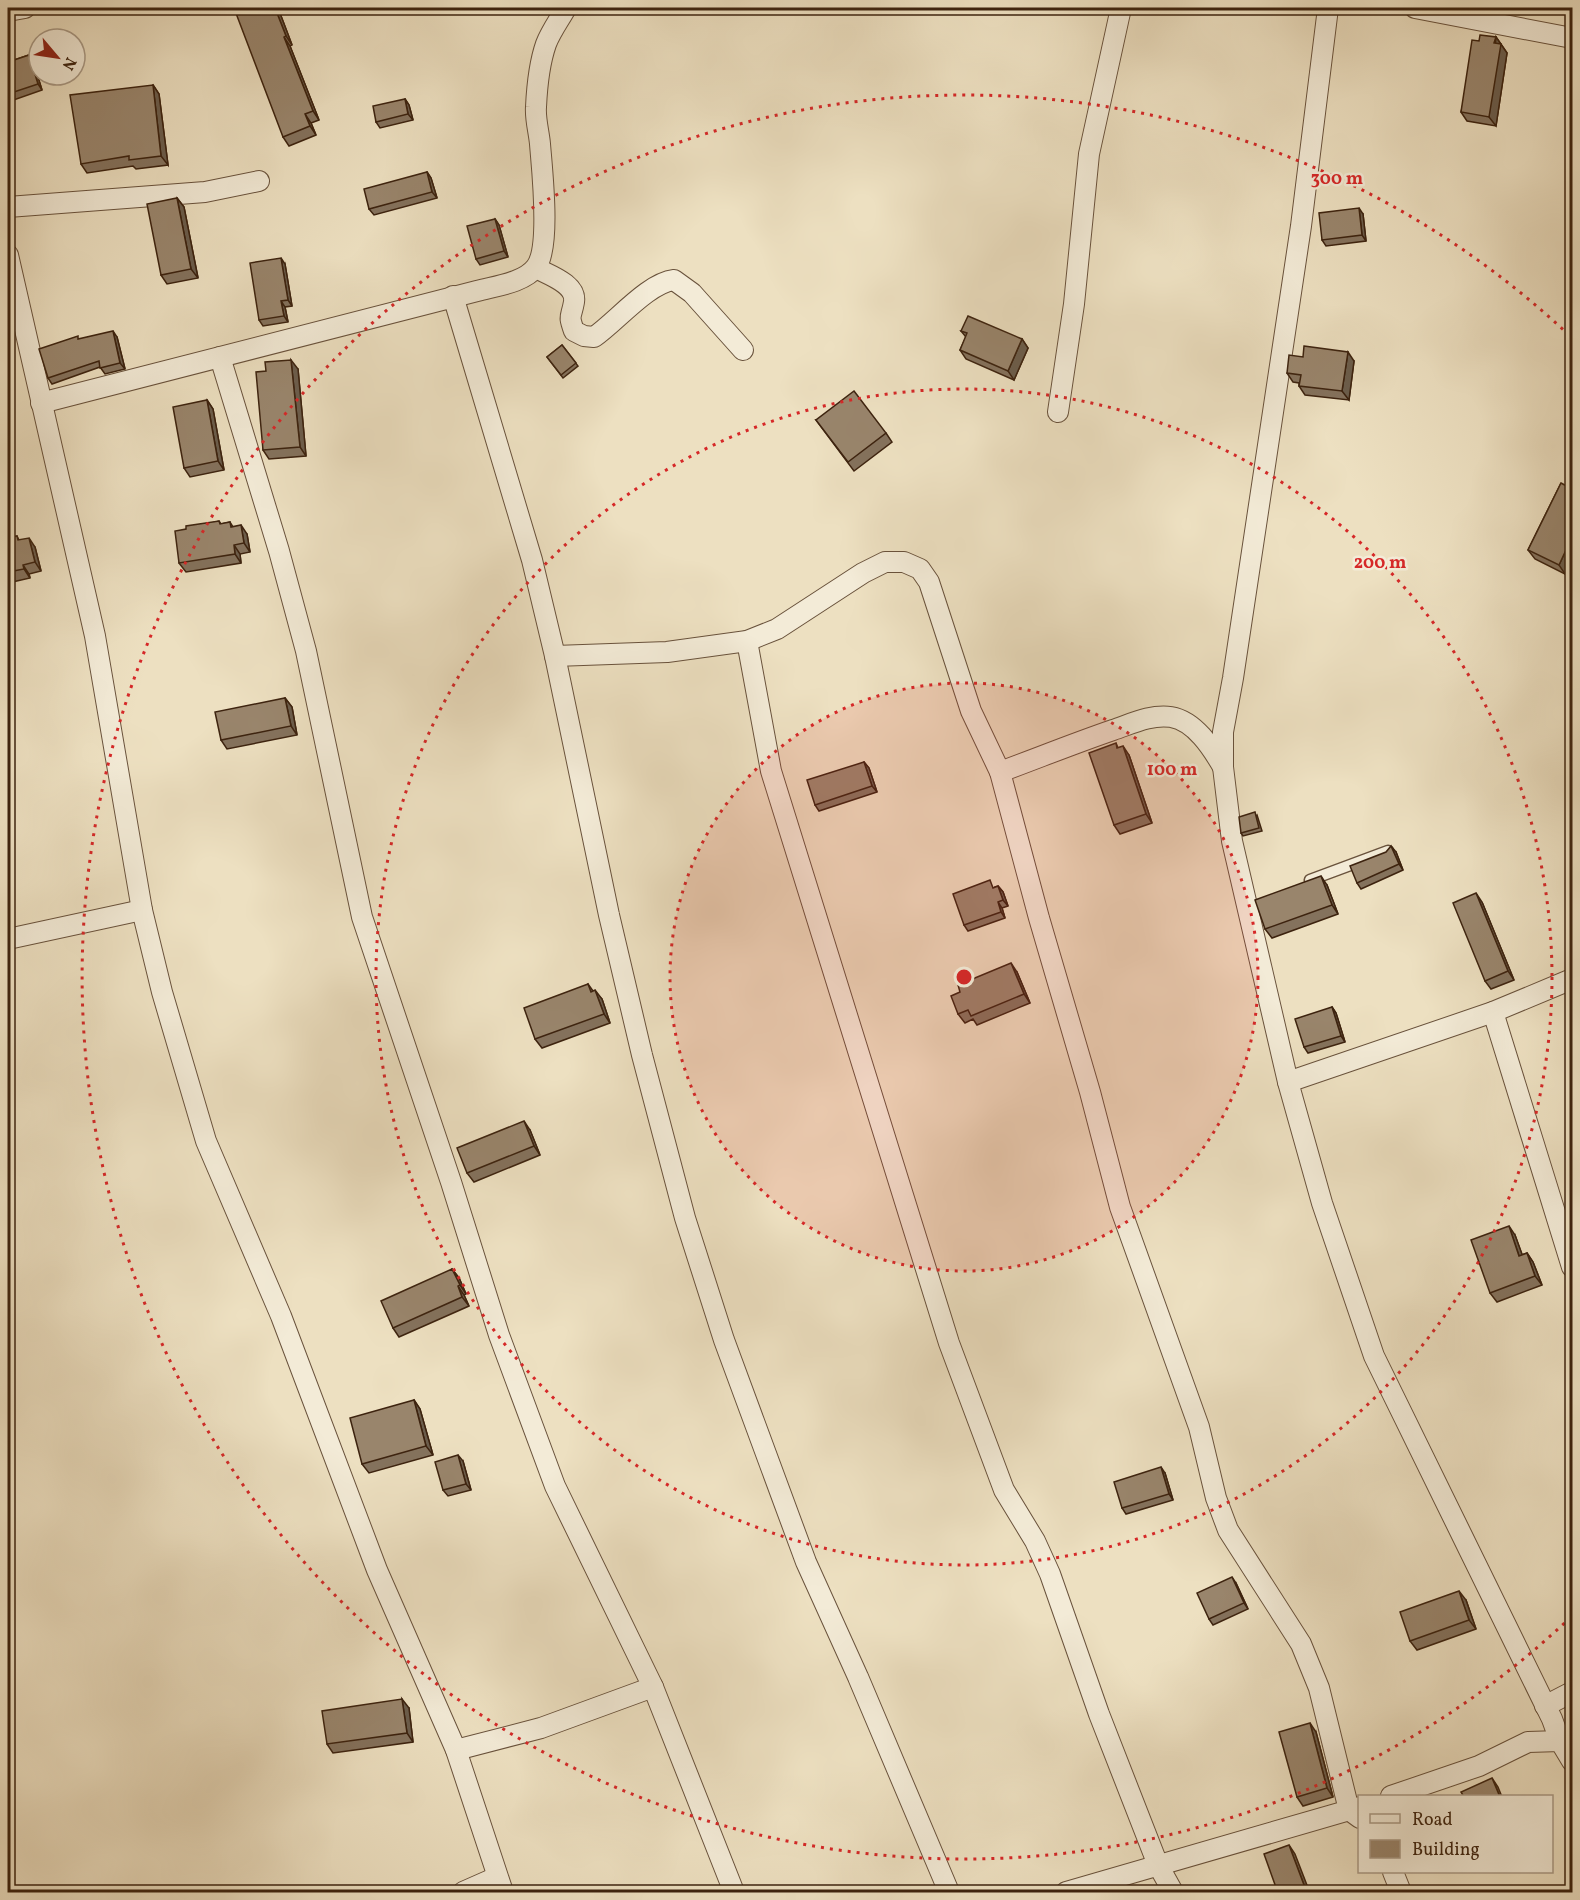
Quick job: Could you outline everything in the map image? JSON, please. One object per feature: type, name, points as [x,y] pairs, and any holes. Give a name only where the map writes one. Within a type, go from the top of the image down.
[{"type":"street","points":[[8,10],[25,8]]},
{"type":"street","points":[[41,403],[520,278],[536,268],[543,254],[545,235],[536,110],[538,76],[547,41],[566,8]]},
{"type":"street","points":[[1058,412],[1074,304],[1089,154],[1122,8]]},
{"type":"street","points":[[1328,8],[1301,226],[1223,732],[1223,767],[1232,841],[1252,902],[1288,1082],[1322,1203],[1374,1356],[1560,1741],[1572,1761]]},
{"type":"street","points":[[1415,8],[1572,38]]},
{"type":"street","points":[[8,207],[206,192],[259,181]]},
{"type":"street","points":[[8,255],[95,636],[142,910],[162,992],[206,1141],[281,1316],[377,1570],[456,1750],[500,1885],[464,1893]]},
{"type":"street","points":[[536,268],[561,281],[573,293],[574,300],[569,316],[574,331],[584,336],[594,337],[653,288],[664,281],[674,280],[692,293],[743,350]]},
{"type":"street","points":[[453,296],[532,560],[555,656],[609,915],[642,1055],[682,1208],[724,1340],[806,1562],[858,1677],[949,1893]]},
{"type":"street","points":[[219,357],[279,551],[306,651],[362,917],[451,1182],[499,1335],[555,1486],[653,1687],[734,1893]]},
{"type":"street","points":[[555,656],[667,652],[747,641],[777,629],[863,573],[885,562],[904,562],[920,569],[929,582],[971,711],[1000,772],[1120,1207],[1196,1419],[1216,1498],[1228,1530],[1300,1644],[1319,1688],[1356,1811],[1158,1865],[1066,1893]]},
{"type":"street","points":[[747,641],[771,771],[949,1343],[1005,1490],[1035,1541],[1050,1574],[1099,1714],[1158,1865],[1173,1893]]},
{"type":"street","points":[[1000,772],[1151,717],[1173,717],[1190,727],[1206,740],[1223,767]]},
{"type":"street","points":[[8,939],[142,910]]},
{"type":"street","points":[[1288,1082],[1493,1012],[1572,979]]},
{"type":"street","points":[[1493,1012],[1572,1267]]},
{"type":"street","points":[[456,1750],[541,1728],[653,1687]]},
{"type":"street","points":[[1545,1706],[1572,1692]]},
{"type":"street","points":[[1397,1795],[1479,1766],[1528,1742],[1560,1741]]},
{"type":"street","points":[[1394,1873],[1401,1893]]},
{"type":"lane","points":[[1301,883],[1388,851]]},
{"type":"building","points":[[234,8],[275,8],[313,111],[305,114],[310,126],[283,137]]},
{"type":"building","points":[[1480,35],[1496,37],[1494,43],[1501,44],[1489,117],[1461,112],[1472,40],[1479,41]]},
{"type":"building","points":[[27,56],[27,87],[29,87],[8,94],[8,62]]},
{"type":"building","points":[[153,85],[161,156],[129,160],[129,156],[81,164],[70,95]]},
{"type":"building","points":[[405,99],[408,114],[376,122],[373,106]]},
{"type":"building","points":[[427,172],[432,192],[369,209],[364,189]]},
{"type":"building","points":[[177,198],[191,269],[161,275],[147,204]]},
{"type":"building","points":[[1359,208],[1362,235],[1322,240],[1319,213]]},
{"type":"building","points":[[495,219],[504,251],[476,259],[467,226]]},
{"type":"building","points":[[281,258],[288,300],[281,301],[284,316],[259,320],[250,263]]},
{"type":"building","points":[[968,316],[1022,339],[1008,371],[960,350],[967,333],[961,331]]},
{"type":"building","points":[[113,331],[120,363],[100,368],[99,361],[48,378],[39,349],[78,336],[78,339]]},
{"type":"building","points":[[562,345],[576,363],[561,375],[547,357]]},
{"type":"building","points":[[1304,346],[1348,352],[1342,391],[1299,386],[1301,375],[1287,373],[1289,355],[1303,357]]},
{"type":"building","points":[[291,360],[300,447],[263,450],[256,372],[266,371],[265,362]]},
{"type":"building","points":[[854,391],[886,433],[848,462],[816,420]]},
{"type":"building","points":[[207,400],[218,461],[184,468],[173,407]]},
{"type":"building","points":[[1561,483],[1572,489],[1572,537],[1559,565],[1528,550]]},
{"type":"building","points":[[219,521],[220,524],[230,522],[231,527],[241,525],[244,543],[234,545],[235,554],[179,563],[175,531],[186,529],[186,526]]},
{"type":"building","points":[[17,536],[18,540],[29,538],[35,562],[23,565],[24,569],[8,572],[8,538]]},
{"type":"building","points":[[285,698],[291,726],[221,740],[215,712]]},
{"type":"building","points":[[1116,743],[1117,748],[1123,746],[1146,814],[1114,825],[1089,753]]},
{"type":"building","points":[[864,762],[872,786],[815,805],[807,780]]},
{"type":"building","points":[[1255,812],[1259,828],[1241,833],[1239,817]]},
{"type":"building","points":[[1391,846],[1399,864],[1357,883],[1350,866],[1386,852]]},
{"type":"building","points":[[1321,876],[1332,905],[1265,929],[1255,900]]},
{"type":"building","points":[[990,880],[993,888],[998,886],[1003,900],[998,902],[1001,912],[964,925],[953,894]]},
{"type":"building","points":[[1476,893],[1508,971],[1485,981],[1453,903]]},
{"type":"building","points":[[1011,963],[1024,994],[971,1016],[968,1010],[958,1014],[951,996],[960,992],[958,985]]},
{"type":"building","points":[[588,984],[591,992],[595,990],[604,1014],[535,1039],[524,1008]]},
{"type":"building","points":[[1332,1007],[1341,1036],[1304,1047],[1295,1019]]},
{"type":"building","points":[[524,1121],[534,1146],[467,1173],[457,1148]]},
{"type":"building","points":[[1509,1226],[1519,1256],[1527,1253],[1535,1276],[1490,1293],[1471,1240]]},
{"type":"building","points":[[452,1269],[460,1285],[458,1286],[462,1297],[393,1328],[381,1301]]},
{"type":"building","points":[[414,1400],[426,1446],[362,1464],[350,1418]]},
{"type":"building","points":[[458,1455],[466,1484],[443,1490],[435,1462]]},
{"type":"building","points":[[1161,1467],[1169,1494],[1122,1508],[1114,1482]]},
{"type":"building","points":[[1232,1577],[1244,1603],[1209,1619],[1197,1593]]},
{"type":"building","points":[[1459,1591],[1469,1620],[1410,1641],[1400,1612]]},
{"type":"building","points":[[402,1699],[407,1733],[327,1744],[322,1711]]},
{"type":"building","points":[[1310,1723],[1327,1788],[1297,1797],[1279,1732]]},
{"type":"building","points":[[1492,1778],[1499,1795],[1463,1795],[1461,1792]]},
{"type":"building","points":[[1289,1845],[1307,1893],[1278,1893],[1264,1854]]}]
